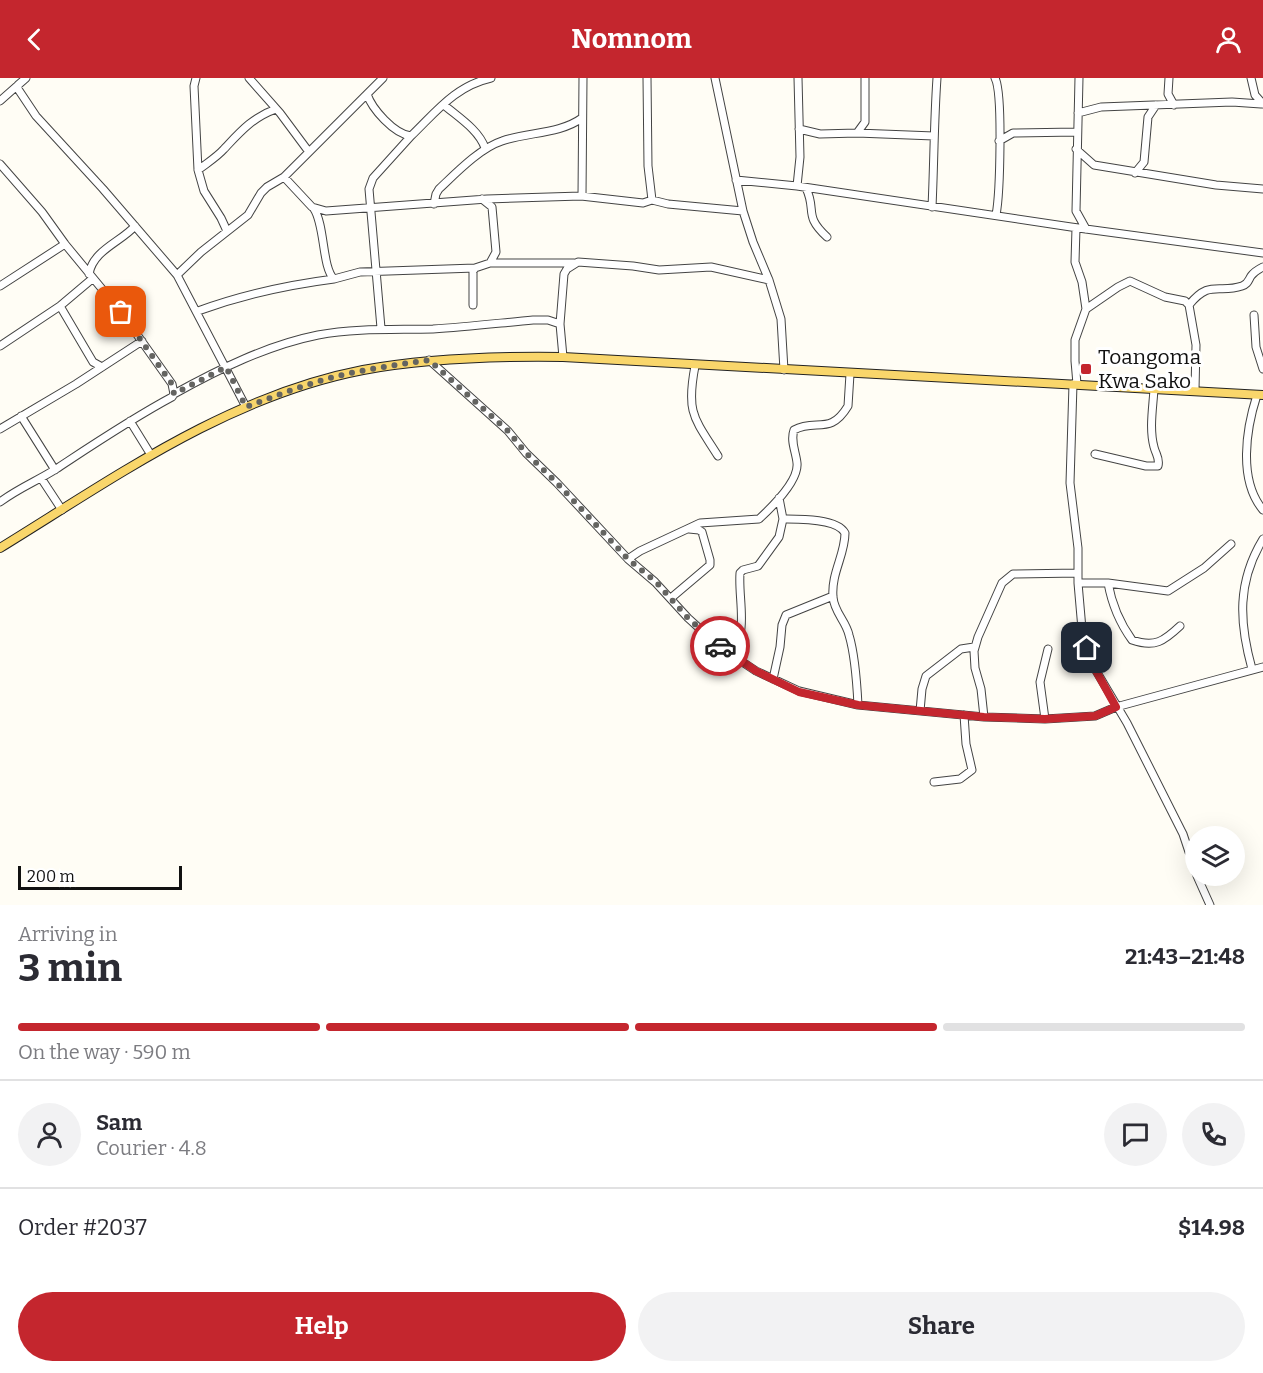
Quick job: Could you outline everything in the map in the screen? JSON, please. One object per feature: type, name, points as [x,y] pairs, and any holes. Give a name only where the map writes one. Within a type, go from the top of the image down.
[{"type":"main road","points":[[0,548],[152,455],[195,431],[246,407],[334,377],[429,360],[494,356],[563,357],[695,366],[1260,395]]},
{"type":"street","points":[[0,101],[26,78]]},
{"type":"street","points":[[196,78],[194,86],[198,170],[204,191],[227,231]]},
{"type":"street","points":[[249,78],[309,152]]},
{"type":"street","points":[[177,275],[248,215],[267,187],[284,177],[383,78]]},
{"type":"street","points":[[381,328],[370,209],[370,183],[411,136],[461,88],[491,78]]},
{"type":"street","points":[[583,78],[582,184],[586,197]]},
{"type":"street","points":[[647,78],[648,166],[652,200]]},
{"type":"street","points":[[715,78],[743,211],[781,319],[784,370]]},
{"type":"street","points":[[797,186],[800,157],[798,78]]},
{"type":"street","points":[[865,78],[864,122],[869,134]]},
{"type":"street","points":[[932,207],[937,78]]},
{"type":"street","points":[[995,78],[998,87],[999,124],[996,215]]},
{"type":"street","points":[[1079,78],[1076,212],[1086,229]]},
{"type":"street","points":[[1169,78],[1168,94],[1174,105]]},
{"type":"street","points":[[1251,78],[1255,95],[1262,104]]},
{"type":"street","points":[[18,85],[18,89],[36,116],[177,275],[198,311],[246,407]]},
{"type":"street","points":[[367,93],[370,104],[398,133],[401,147]]},
{"type":"street","points":[[1150,175],[1144,162],[1148,117],[1168,94]]},
{"type":"street","points":[[1079,99],[1092,108]]},
{"type":"street","points":[[358,102],[370,104]]},
{"type":"street","points":[[1078,113],[1092,108],[1232,102],[1262,104]]},
{"type":"street","points":[[444,105],[468,125],[485,148]]},
{"type":"street","points":[[198,170],[224,150],[249,124],[264,113],[276,109]]},
{"type":"street","points":[[434,204],[435,194],[485,148],[502,141],[570,126],[582,118]]},
{"type":"street","points":[[857,133],[864,122]]},
{"type":"street","points":[[999,124],[1009,134]]},
{"type":"street","points":[[799,129],[820,134],[934,136]]},
{"type":"street","points":[[999,141],[1009,134],[1020,132],[1076,132]]},
{"type":"street","points":[[398,133],[411,136]]},
{"type":"street","points":[[1076,149],[1094,165],[1135,173],[1263,189]]},
{"type":"street","points":[[1135,173],[1144,162]]},
{"type":"street","points":[[0,164],[42,212],[64,244],[121,312],[172,384],[174,394]]},
{"type":"street","points":[[284,177],[312,207],[320,221],[328,271],[334,279]]},
{"type":"street","points":[[736,180],[797,186],[1076,228],[1263,253]]},
{"type":"street","points":[[806,188],[811,198],[812,221],[827,237]]},
{"type":"street","points":[[312,207],[326,211],[482,200],[586,197],[633,203],[652,200],[668,204],[743,211]]},
{"type":"street","points":[[482,200],[492,207],[493,213],[496,252],[490,263]]},
{"type":"street","points":[[320,221],[326,211]]},
{"type":"street","points":[[0,346],[60,306],[91,277],[93,264],[106,249],[115,240],[128,234],[135,226]]},
{"type":"street","points":[[1076,228],[1075,262],[1082,282],[1086,309],[1075,340],[1070,475],[1078,548],[1082,629],[1095,669],[1126,723],[1185,840]]},
{"type":"street","points":[[0,286],[64,244]]},
{"type":"street","points":[[198,311],[236,297],[360,272],[377,273],[448,267],[475,268],[490,263],[578,262],[659,270],[711,267],[769,280]]},
{"type":"street","points":[[563,357],[560,324],[564,274],[567,269],[578,262]]},
{"type":"street","points":[[1189,305],[1208,289],[1240,287],[1246,284],[1251,275],[1263,267]]},
{"type":"street","points":[[473,305],[472,274],[475,268]]},
{"type":"street","points":[[1086,309],[1130,281],[1166,297],[1185,301],[1189,305],[1196,345],[1195,390]]},
{"type":"street","points":[[60,306],[93,362],[102,367]]},
{"type":"street","points":[[1254,315],[1256,347],[1263,369]]},
{"type":"street","points":[[0,502],[20,487],[55,470],[174,394],[226,367],[303,338],[320,334],[381,328],[435,328],[533,320],[548,320],[560,324]]},
{"type":"street","points":[[0,429],[142,341]]},
{"type":"street","points":[[429,360],[508,431],[526,453],[628,559],[671,598],[688,618],[731,655],[756,671],[799,692],[858,705],[984,717],[1045,719],[1095,716],[1116,707],[1263,667]]},
{"type":"street","points":[[93,362],[93,373]]},
{"type":"street","points":[[695,366],[691,396],[695,417],[703,435],[718,456]]},
{"type":"street","points":[[628,559],[640,551],[706,521],[759,519],[779,498],[796,472],[798,466],[792,439],[794,430],[806,425],[827,426],[846,411],[850,374]]},
{"type":"street","points":[[1095,454],[1146,466],[1158,466],[1159,460],[1154,448],[1153,433],[1155,389]]},
{"type":"street","points":[[1260,395],[1252,408],[1247,454],[1250,482],[1257,503],[1263,510]]},
{"type":"street","points":[[21,416],[55,470]]},
{"type":"street","points":[[130,421],[152,455]]},
{"type":"street","points":[[41,478],[62,510]]},
{"type":"street","points":[[731,655],[736,649],[741,630],[740,573],[759,566],[779,537],[783,519],[779,498]]},
{"type":"street","points":[[783,519],[823,522],[843,529],[845,532],[845,540],[834,575],[832,596],[837,613],[850,637],[858,705]]},
{"type":"street","points":[[671,598],[710,565],[702,532],[687,529]]},
{"type":"street","points":[[1252,669],[1242,622],[1243,591],[1248,567],[1263,539]]},
{"type":"street","points":[[1078,583],[1108,583],[1157,591],[1172,590],[1204,568],[1231,544]]},
{"type":"street","points":[[984,717],[981,689],[974,662],[974,647],[1002,583],[1009,576],[1078,573]]},
{"type":"street","points":[[1108,583],[1117,617],[1132,640],[1157,643],[1169,638],[1180,626]]},
{"type":"street","points":[[773,679],[782,625],[786,615],[832,596]]},
{"type":"street","points":[[920,711],[926,676],[961,649],[974,647]]},
{"type":"street","points":[[1045,719],[1040,682],[1048,649]]},
{"type":"street","points":[[934,782],[960,779],[972,770],[966,744],[964,715]]},
{"type":"street","points":[[1201,886],[1210,905]]},
{"type":"way so far","points":[[121,312],[172,384],[174,394],[226,367],[246,407],[334,377],[429,360],[508,431],[526,453],[628,559],[656,582],[688,618],[720,646]]},
{"type":"place","name":"Toangoma Kwa Sako","points":[[1086,369]]},
{"type":"route","points":[[720,646],[756,671],[799,692],[825,698],[858,705],[920,711],[984,717],[1045,719],[1095,716],[1116,707],[1095,669],[1087,648]]}]
